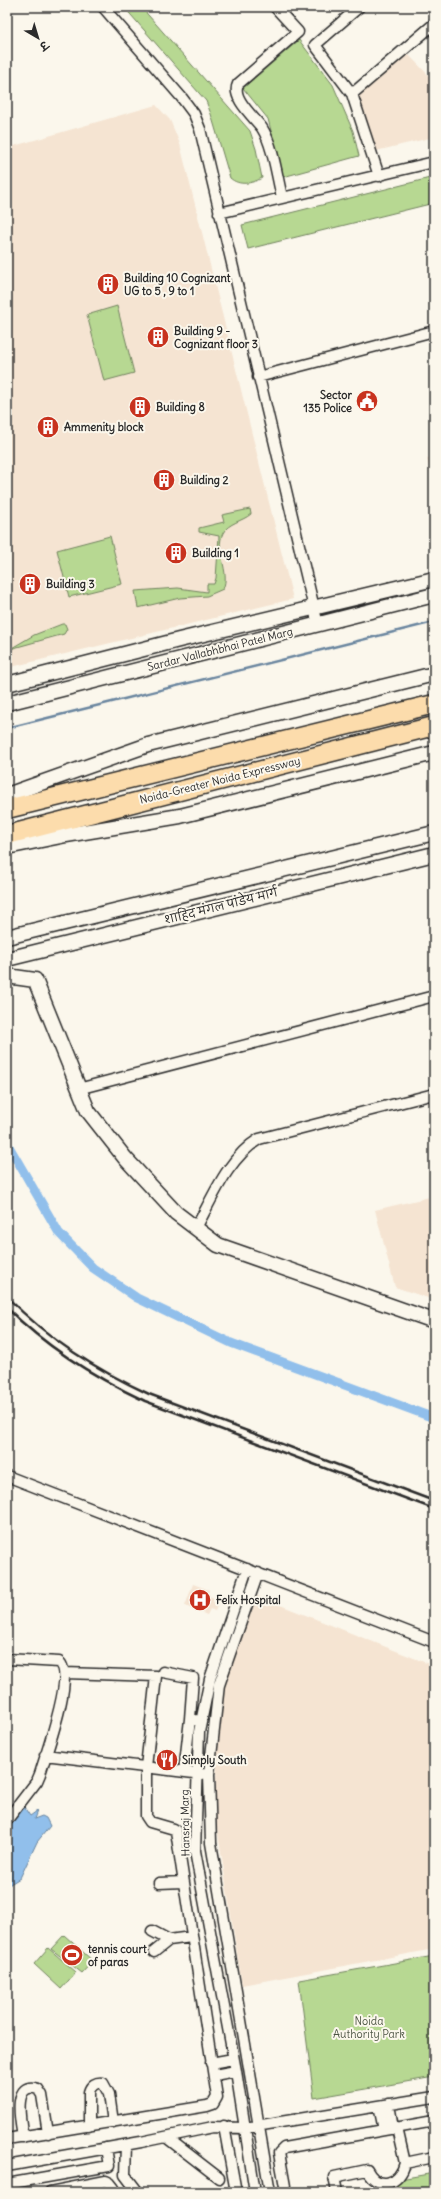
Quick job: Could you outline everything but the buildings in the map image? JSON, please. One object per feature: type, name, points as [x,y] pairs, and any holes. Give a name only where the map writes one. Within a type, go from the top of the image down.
[{"type":"highway","name":"Noida-Greater Noida Expressway","points":[[7,809],[434,704]]},
{"type":"highway","name":"Noida-Greater Noida Expressway","points":[[7,835],[434,726]]},
{"type":"street","points":[[103,7],[194,114],[200,129],[318,625]]},
{"type":"street","points":[[275,7],[298,32],[238,84],[236,88],[238,96],[266,136],[282,197]]},
{"type":"street","points":[[359,7],[315,45],[352,94],[379,176]]},
{"type":"street","points":[[352,94],[434,24]]},
{"type":"street","points":[[219,213],[434,162]]},
{"type":"street","points":[[258,377],[434,331]]},
{"type":"street","name":"Sardar Vallabhbhai Patel Marg","points":[[7,684],[179,640],[314,609],[434,579]]},
{"type":"street","name":"Sardar Vallabhbhai Patel Marg","points":[[7,703],[434,595]]},
{"type":"street","points":[[7,795],[148,745],[434,674]]},
{"type":"street","points":[[7,847],[66,835],[180,816],[434,753]]},
{"type":"street","points":[[7,936],[434,833]]},
{"type":"street","name":"शाहिद मंगल पांडेय मार्ग","points":[[7,959],[434,854]]},
{"type":"street","points":[[114,911],[117,932]]},
{"type":"street","points":[[7,976],[35,980],[88,1111],[124,1158],[176,1213],[218,1245],[434,1321]]},
{"type":"street","points":[[78,1089],[434,996]]},
{"type":"street","points":[[196,1228],[230,1167],[247,1146],[259,1139],[434,1094]]},
{"type":"street","points":[[7,1476],[434,1642]]},
{"type":"street","name":"Hansraj Marg","points":[[247,1569],[210,1679],[201,1720],[196,1774],[195,1850],[236,2071],[254,2192]]},
{"type":"street","points":[[258,1573],[219,1685],[208,1774],[211,1843],[270,2192]]},
{"type":"street","points":[[7,1659],[59,1662],[62,1664],[65,1673],[61,1704],[37,1781],[7,1820]]},
{"type":"street","points":[[163,1672],[193,1678],[184,1772]]},
{"type":"street","points":[[7,2139],[213,2104],[217,2097],[175,1830],[150,1822],[146,1816],[146,1767],[156,1676],[65,1673]]},
{"type":"street","points":[[190,1719],[201,1720]]},
{"type":"street","points":[[45,1755],[196,1774],[208,1774]]},
{"type":"street","points":[[159,1884],[183,1882]]},
{"type":"street","points":[[152,1931],[169,1940]]},
{"type":"street","points":[[154,1952],[169,1940],[191,1937]]},
{"type":"street","points":[[211,2063],[233,2059]]},
{"type":"street","points":[[214,2075],[236,2071]]},
{"type":"street","points":[[88,2126],[89,2092],[95,2084],[99,2082],[104,2083],[108,2089],[113,2122]]},
{"type":"street","points":[[23,2137],[20,2100],[23,2092],[29,2088],[38,2089],[42,2095],[48,2133]]},
{"type":"street","points":[[7,2166],[224,2126],[244,2128],[434,2097]]},
{"type":"street","points":[[337,2192],[334,2177],[367,2170],[371,2178],[379,2183],[386,2183],[399,2176],[405,2163],[391,2129],[384,2105]]},
{"type":"street","points":[[286,2192],[279,2153],[284,2148],[434,2121]]},
{"type":"street","points":[[224,2126],[236,2192]]},
{"type":"street","points":[[166,2136],[219,2178]]},
{"type":"street","points":[[126,2145],[125,2175],[138,2192]]},
{"type":"street","points":[[7,2184],[109,2166],[106,2148]]},
{"type":"street","points":[[405,2163],[434,2157]]},
{"type":"street","points":[[50,2192],[106,2182],[110,2182],[114,2188]]},
{"type":"shaded area","points":[[407,53],[434,81],[434,137],[376,151],[355,98]]},
{"type":"shaded area","points":[[156,105],[170,120],[180,144],[293,599],[7,668],[7,148]]},
{"type":"shaded area","points":[[434,457],[434,487],[427,458]]},
{"type":"shaded area","points":[[434,1196],[434,1300],[395,1287],[375,1210]]},
{"type":"shaded area","name":"Felix Hospital","points":[[193,1584],[209,1590],[207,1595],[214,1598],[213,1602],[218,1604],[215,1611],[210,1609],[207,1615],[185,1606]]},
{"type":"shaded area","points":[[255,1595],[434,1666],[434,1949],[242,1985],[214,1808],[223,1678]]},
{"type":"green space","points":[[124,7],[141,7],[250,131],[256,149],[262,178],[254,182],[241,183],[230,178],[206,101]]},
{"type":"green space","points":[[299,40],[333,85],[353,131],[359,156],[283,177],[268,119],[243,88]]},
{"type":"green space","points":[[434,177],[434,203],[248,249],[242,225]]},
{"type":"green space","points":[[117,306],[134,373],[104,381],[87,315]]},
{"type":"green space","points":[[250,509],[251,514],[232,524],[223,533],[220,547],[225,576],[223,589],[207,596],[180,598],[138,608],[135,591],[178,588],[207,592],[207,584],[214,584],[216,578],[219,536],[199,532],[199,528],[224,522],[222,515]]},
{"type":"green space","points":[[110,536],[122,584],[69,597],[57,550]]},
{"type":"green space","points":[[65,624],[67,629],[64,634],[10,649],[34,635]]},
{"type":"green space","name":"tennis court of paras","points":[[64,1935],[93,1961],[82,1973],[51,1949]]},
{"type":"green space","points":[[48,1948],[76,1972],[61,1989],[34,1964]]},
{"type":"green space","name":"Noida Authority Park","points":[[434,1956],[434,2077],[314,2098],[299,1980]]},
{"type":"green space","points":[[434,2173],[434,2192],[398,2192],[395,2180]]},
{"type":"water","points":[[24,1807],[30,1816],[37,1811],[34,1819],[42,1816],[46,1818],[50,1826],[37,1842],[20,1878],[7,1886],[7,1825]]},
{"type":"waterway","points":[[7,728],[434,622]]},
{"type":"waterway","points":[[7,1143],[59,1233],[93,1268],[137,1298],[231,1343],[434,1418]]},
{"type":"railway","points":[[7,1297],[39,1327],[91,1364],[149,1394],[434,1501]]},
{"type":"railway","points":[[7,1308],[38,1336],[89,1372],[145,1401],[434,1509]]},
{"type":"place","name":"Building 10 Cognizant UG to 5 , 9 to 1","points":[[108,284]]},
{"type":"place","name":"Building 9 - Cognizant floor 3","points":[[158,337]]},
{"type":"place","name":"Sector 135 Police","points":[[367,401]]},
{"type":"place","name":"Building 8","points":[[140,407]]},
{"type":"place","name":"Ammenity block","points":[[48,427]]},
{"type":"place","name":"Building 2","points":[[164,480]]},
{"type":"place","name":"Building 1","points":[[176,553]]},
{"type":"place","name":"Building 3","points":[[30,584]]},
{"type":"place","name":"Felix Hospital","points":[[200,1600]]},
{"type":"place","name":"Simply South","points":[[167,1760]]},
{"type":"place","name":"tennis court of paras","points":[[72,1955]]}]
